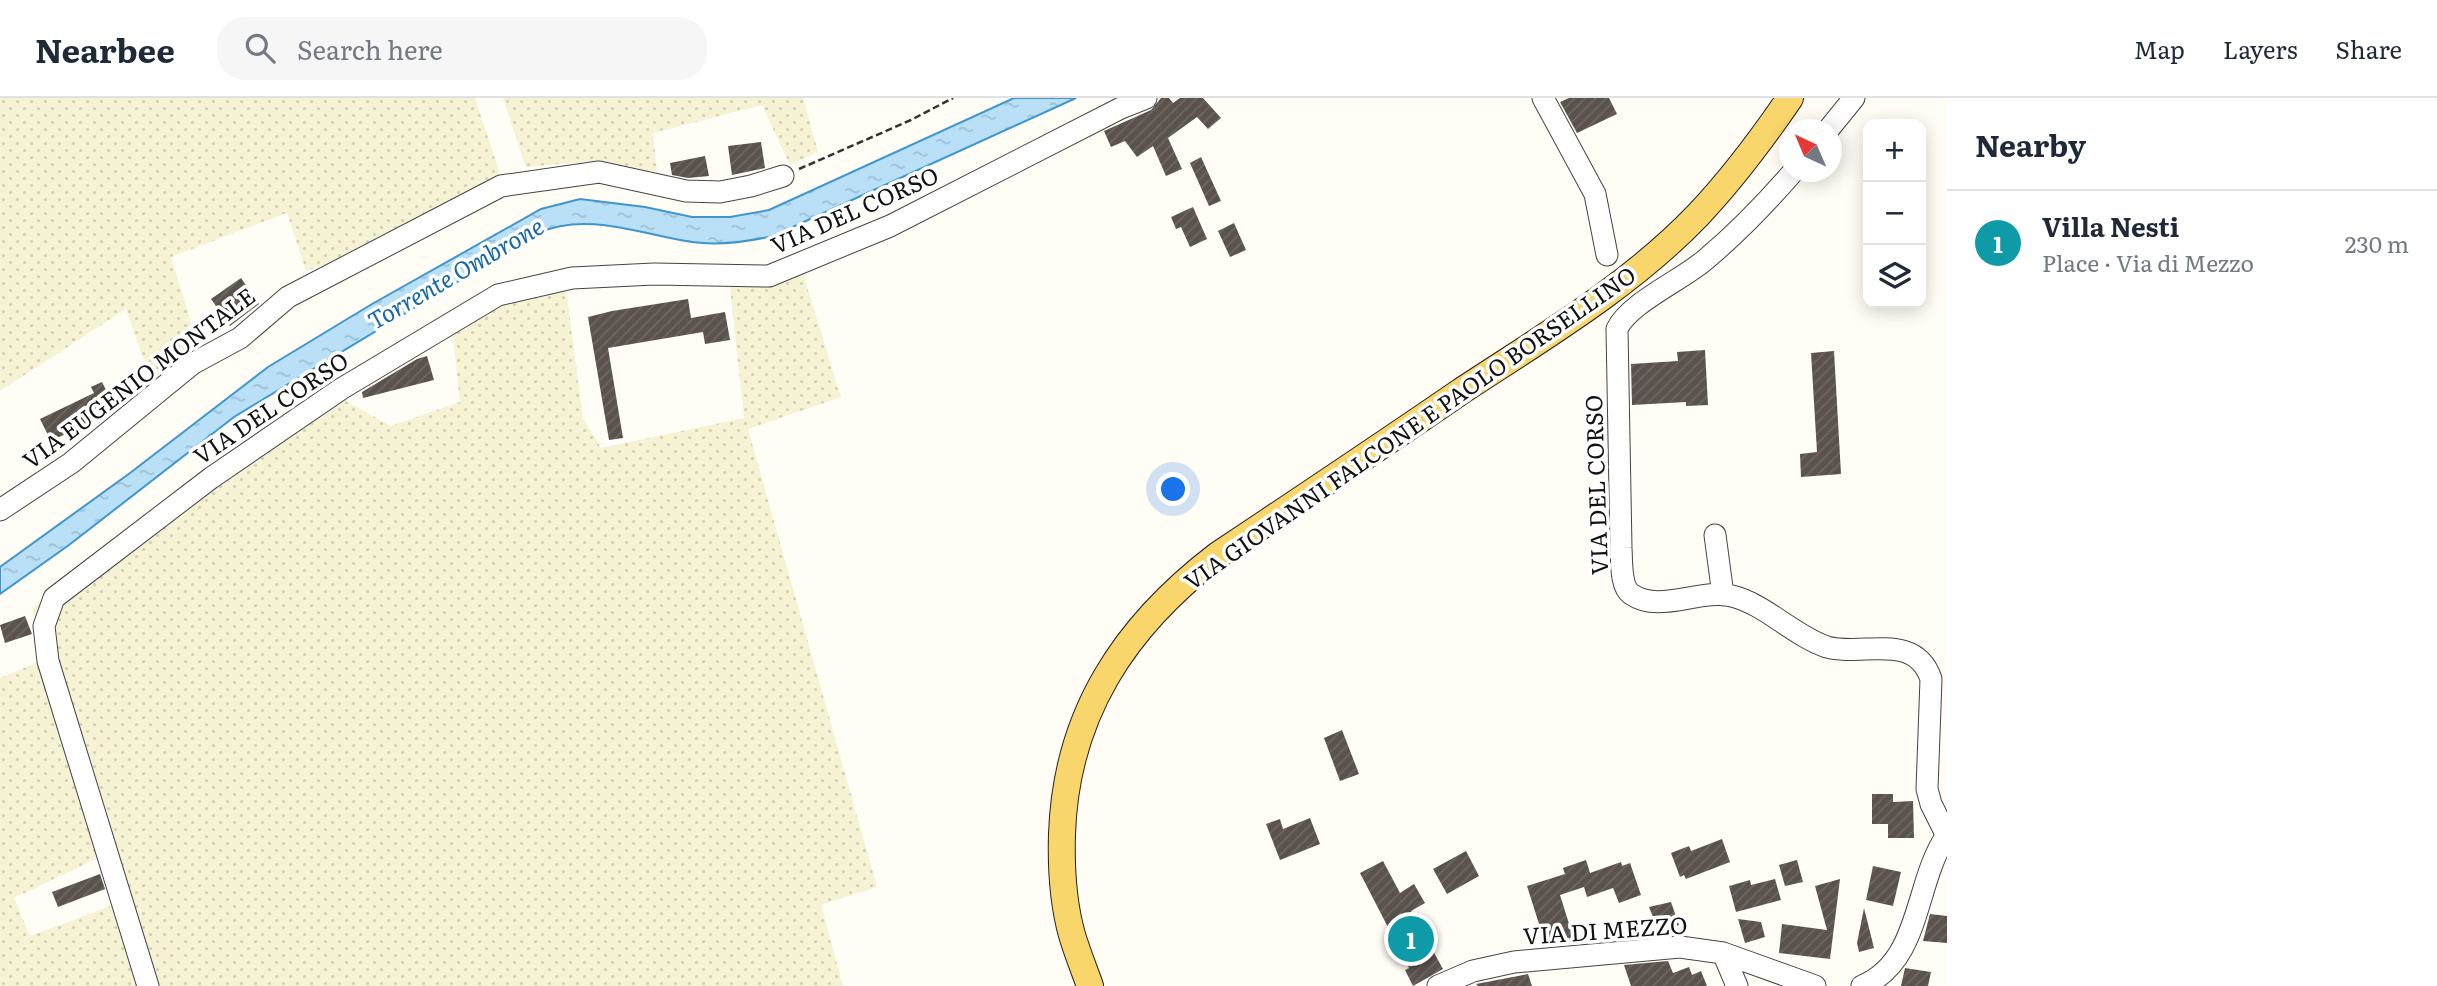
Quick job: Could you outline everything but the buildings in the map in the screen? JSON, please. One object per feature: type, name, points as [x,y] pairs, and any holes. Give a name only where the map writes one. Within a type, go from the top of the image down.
[{"type":"main road","name":"VIA GIOVANNI FALCONE E PAOLO BORSELLINO","points":[[1090,986],[1072,934],[1065,889],[1062,856],[1066,786],[1087,713],[1106,675],[1129,641],[1157,608],[1189,577],[1218,555],[1628,277],[1697,216],[1731,178],[1790,98]]},
{"type":"street","name":"VIA DEL CORSO","points":[[148,986],[48,661],[44,626],[54,598],[211,478],[319,403],[498,295],[572,278],[654,274],[769,275],[891,226],[1146,98]]},
{"type":"street","points":[[1543,98],[1594,194],[1608,255]]},
{"type":"street","points":[[1837,119],[1854,98]]},
{"type":"street","name":"VIA EUGENIO MONTALE","points":[[0,510],[71,463],[192,363],[240,338],[288,297],[501,186],[599,172],[686,191],[720,192],[783,176]]},
{"type":"street","name":"VIA DEL CORSO","points":[[1784,182],[1754,216],[1704,261],[1629,313],[1620,323],[1616,335],[1621,548],[1627,591],[1643,600],[1656,602],[1723,595],[1740,599],[1827,647],[1901,650],[1911,654],[1925,666],[1933,686],[1927,789],[1931,804],[1947,835]]},
{"type":"street","points":[[1715,535],[1723,595]]},
{"type":"street","points":[[1863,986],[1883,973],[1900,953],[1909,936],[1931,863],[1947,835]]},
{"type":"street","name":"VIA DI MEZZO","points":[[1438,986],[1473,971],[1514,962],[1680,947],[1723,953],[1815,986]]},
{"type":"street","points":[[1723,953],[1737,986]]},
{"type":"path","points":[[783,176],[911,120],[953,98]]},
{"type":"shaded area","points":[[0,98],[475,98],[500,174],[357,254],[306,271],[287,213],[171,257],[199,348],[151,381],[126,309],[0,391]]},
{"type":"shaded area","points":[[503,98],[803,98],[818,152],[790,165],[762,105],[653,133],[657,172],[590,161],[526,167]]},
{"type":"shaded area","points":[[803,274],[841,397],[748,429],[877,887],[821,905],[843,986],[0,986],[0,678],[46,659],[32,609],[196,479],[326,390],[391,426],[460,402],[452,327],[504,298],[566,289],[583,418],[601,448],[744,418],[730,287]],"holes":[[[100,857],[114,905],[30,936],[14,898]]]},
{"type":"water","name":"Torrente Ombrone","points":[[1014,98],[1076,98],[773,236],[712,244],[596,224],[576,224],[538,233],[234,417],[69,545],[0,594],[0,567],[130,473],[268,367],[372,304],[541,209],[580,199],[645,207],[692,217],[730,217],[769,210]]},
{"type":"place","name":"Villa Nesti","points":[[1411,939]]}]
